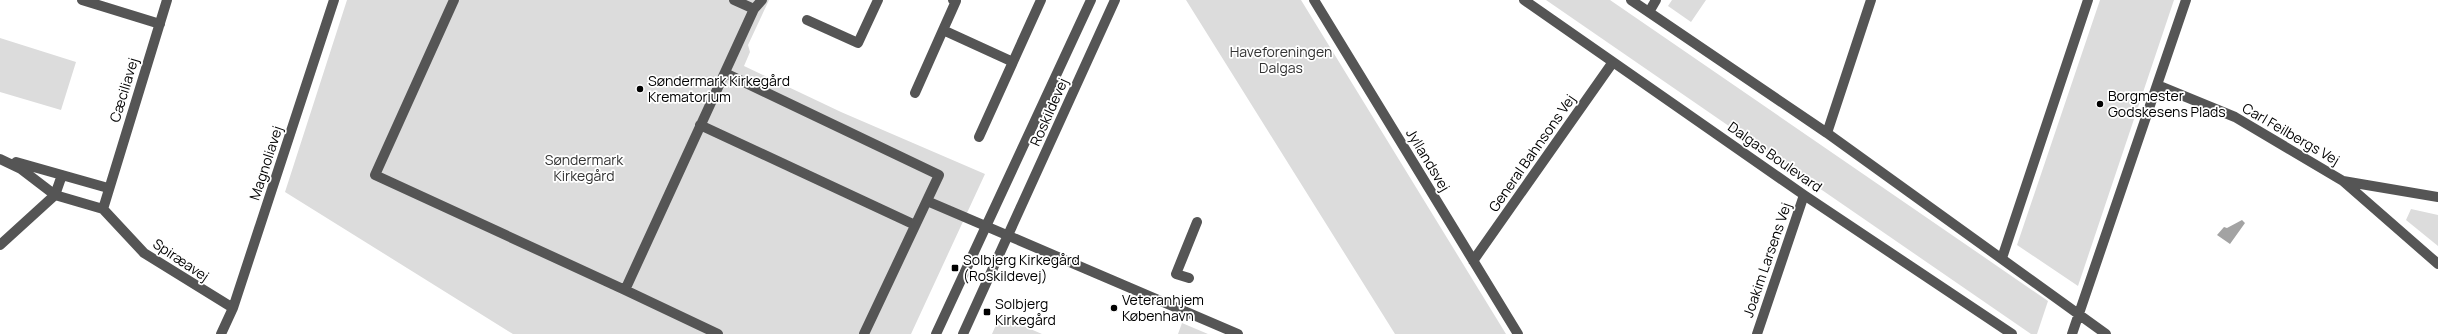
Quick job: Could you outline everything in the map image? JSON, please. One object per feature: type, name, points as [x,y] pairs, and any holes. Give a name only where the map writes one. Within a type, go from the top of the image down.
[{"type":"street","points":[[82,0],[160,24]]},
{"type":"street","name":"Cæciliavej","points":[[103,209],[108,188],[167,0]]},
{"type":"street","name":"Magnoliavej","points":[[221,334],[233,308],[334,0]]},
{"type":"street","points":[[454,0],[375,175],[718,334]]},
{"type":"street","points":[[734,0],[754,9]]},
{"type":"street","points":[[625,290],[754,9],[762,0]]},
{"type":"street","points":[[807,20],[858,43],[878,0]]},
{"type":"street","points":[[915,93],[956,1],[954,0]]},
{"type":"street","points":[[979,137],[1041,0]]},
{"type":"street","name":"Roskildevej","points":[[936,334],[1091,0]]},
{"type":"street","name":"Roskildevej","points":[[963,334],[1115,0]]},
{"type":"street","name":"Jyllandsvej","points":[[1314,0],[1518,334]]},
{"type":"street","name":"Dalgas Boulevard","points":[[1524,0],[1804,195],[2012,334]]},
{"type":"street","points":[[1632,0],[1827,133],[2106,334]]},
{"type":"street","points":[[1649,12],[1656,0]]},
{"type":"street","points":[[1827,133],[1871,0]]},
{"type":"street","points":[[2002,258],[2088,0]]},
{"type":"street","points":[[2072,334],[2186,0]]},
{"type":"street","points":[[942,30],[1013,62]]},
{"type":"street","name":"General Bahnsons Vej","points":[[1473,260],[1613,62]]},
{"type":"street","points":[[725,73],[939,175],[864,334]]},
{"type":"street","name":"Carl Feilbergs Vej","points":[[2157,85],[2235,117],[2343,180],[2438,264]]},
{"type":"street","points":[[700,125],[915,225]]},
{"type":"street","points":[[0,158],[108,188]]},
{"type":"street","points":[[0,158],[21,169],[55,196],[103,209]]},
{"type":"street","points":[[0,246],[55,196],[62,175]]},
{"type":"street","name":"Carl Feilbergs Vej","points":[[2343,180],[2438,197]]},
{"type":"street","name":"Joakim Larsens Vej","points":[[1757,334],[1804,195]]},
{"type":"street","points":[[927,201],[1238,334]]},
{"type":"street","name":"Spiræavej","points":[[103,209],[144,253],[233,308]]},
{"type":"street","points":[[1189,278],[1176,274],[1197,222]]},
{"type":"green space","name":"Søndermark Kirkegård","points":[[347,0],[769,0],[748,45],[750,52],[744,66],[841,112],[985,174],[911,334],[513,334],[285,192]]},
{"type":"green space","name":"Haveforeningen Dalgas","points":[[1186,0],[1301,0],[1506,334],[1395,334]]},
{"type":"green space","points":[[1546,0],[1610,0],[2048,301],[2037,334],[2031,334]]},
{"type":"green space","points":[[1672,0],[1706,0],[1691,22],[1668,6]]},
{"type":"green space","points":[[2100,0],[2174,0],[2078,286],[2017,245]]},
{"type":"green space","points":[[0,38],[76,62],[61,110],[0,92]]},
{"type":"green space","points":[[2411,209],[2438,215],[2438,246],[2406,220]]},
{"type":"green space","points":[[1000,316],[1042,334],[992,334]]},
{"type":"green space","points":[[1182,323],[1208,334],[1178,334]]},
{"type":"shaded area","points":[[2242,220],[2245,223],[2230,244],[2217,235],[2224,227],[2227,228]]},
{"type":"place","name":"Søndermark Kirkegård Krematorium","points":[[640,89]]},
{"type":"place","name":"Borgmester Godskesens Plads","points":[[2100,104]]},
{"type":"place","name":"Solbjerg Kirkegård (Roskildevej)","points":[[955,268]]},
{"type":"place","name":"Veteranhjem København","points":[[1114,308]]},
{"type":"place","name":"Solbjerg Kirkegård","points":[[987,312]]}]
